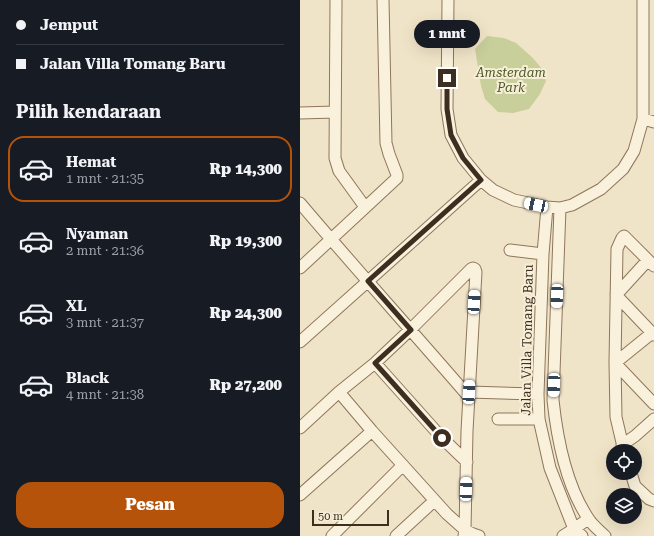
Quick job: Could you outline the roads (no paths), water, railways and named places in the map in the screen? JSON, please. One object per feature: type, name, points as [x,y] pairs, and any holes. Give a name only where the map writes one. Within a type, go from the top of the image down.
[{"type":"street","points":[[336,0],[335,158],[339,171],[365,207]]},
{"type":"street","points":[[300,268],[397,178],[386,143],[383,0]]},
{"type":"street","points":[[448,0],[447,109],[451,135],[463,158],[481,180],[493,190],[514,200],[547,207],[560,208],[572,205],[601,189],[623,170],[634,151],[648,114],[643,0]]},
{"type":"street","points":[[300,113],[336,112]]},
{"type":"street","points":[[300,342],[481,180]]},
{"type":"street","points":[[300,204],[469,395],[538,394]]},
{"type":"street","name":"Jalan Villa Tomang Baru","points":[[547,207],[543,254],[538,394],[539,419],[550,468],[578,533]]},
{"type":"street","points":[[560,208],[553,400],[561,451],[574,493],[588,519],[605,536]]},
{"type":"street","points":[[616,295],[651,263],[624,236],[616,249],[615,363],[616,417],[622,444]]},
{"type":"street","points":[[510,250],[543,254]]},
{"type":"street","points":[[300,428],[411,330],[471,269],[475,269],[466,462],[465,533]]},
{"type":"street","points":[[615,363],[653,334],[616,295]]},
{"type":"street","points":[[375,363],[442,438],[466,462]]},
{"type":"street","points":[[615,363],[654,404]]},
{"type":"street","points":[[339,392],[434,501],[465,533],[479,536]]},
{"type":"street","points":[[498,419],[539,419]]},
{"type":"street","points":[[627,444],[654,419]]},
{"type":"street","points":[[300,495],[372,431]]},
{"type":"street","points":[[332,536],[403,465]]},
{"type":"street","points":[[633,480],[635,486],[649,499],[654,501]]},
{"type":"street","points":[[396,536],[434,501]]},
{"type":"street","points":[[563,536],[578,533],[588,519]]},
{"type":"park label","name":"Amsterdam Park","points":[[511,80]]}]
